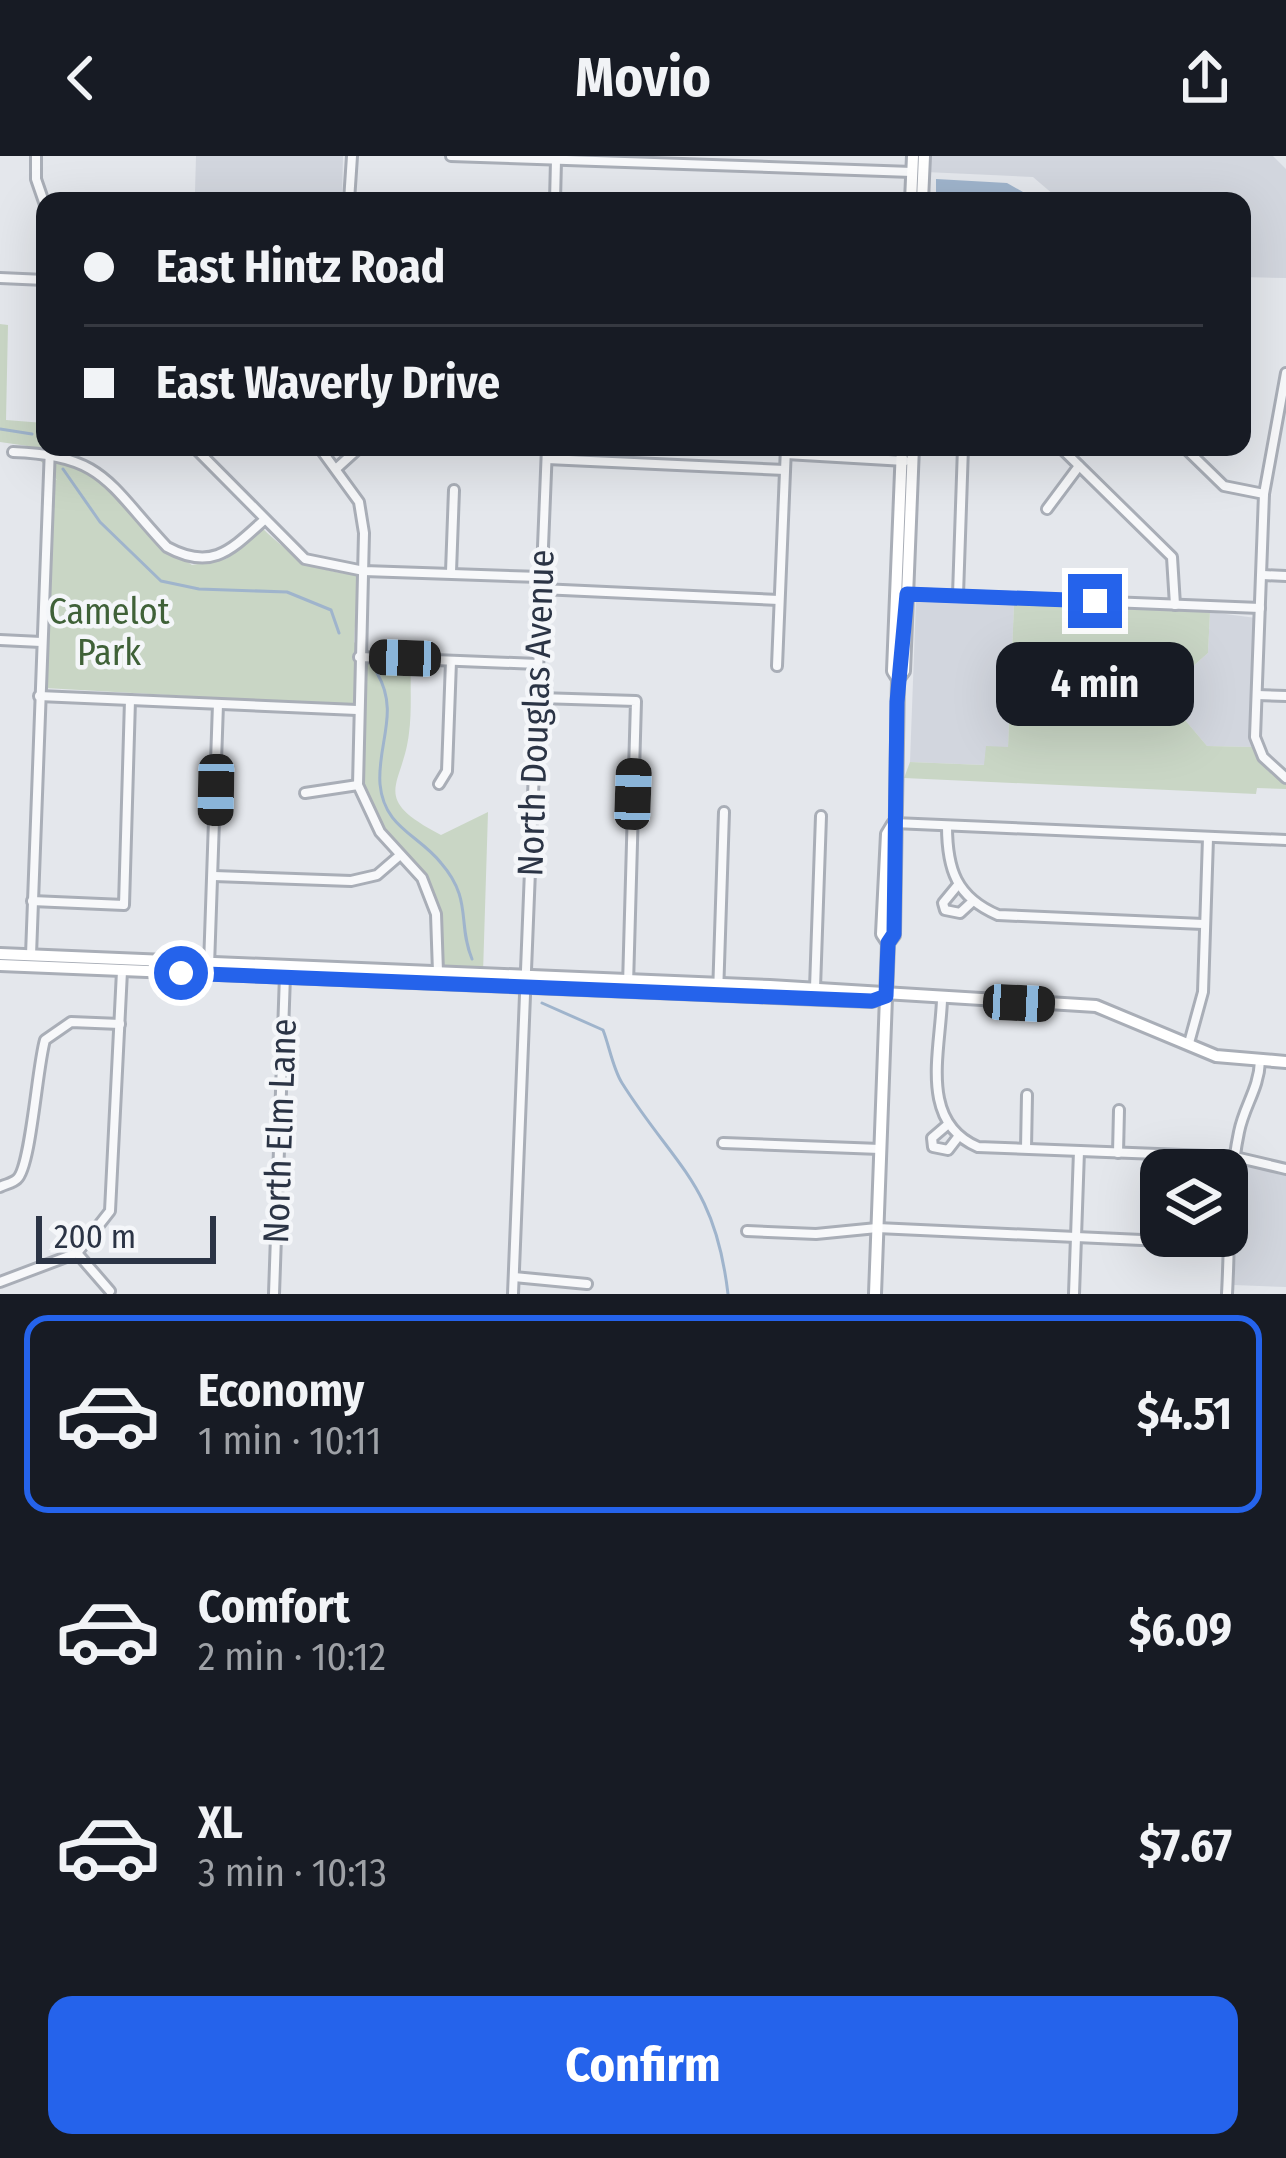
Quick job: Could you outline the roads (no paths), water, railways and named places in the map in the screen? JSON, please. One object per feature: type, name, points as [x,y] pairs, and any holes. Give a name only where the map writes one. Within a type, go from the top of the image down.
[{"type":"main road","points":[[911,192],[913,156]]},
{"type":"main road","points":[[922,192],[924,156]]},
{"type":"main road","points":[[875,1294],[888,943],[894,934],[898,679],[904,671],[905,456]]},
{"type":"main road","points":[[0,954],[31,961],[122,966],[628,987],[815,988],[942,1000],[1096,1006],[1216,1056],[1286,1062]]},
{"type":"main road","points":[[0,965],[31,961]]},
{"type":"main road","points":[[718,989],[872,1001],[886,996]]},
{"type":"street","points":[[36,156],[40,192]]},
{"type":"street","points":[[350,192],[352,156]]},
{"type":"street","points":[[452,156],[912,172]]},
{"type":"street","points":[[555,192],[556,160]]},
{"type":"street","points":[[0,278],[36,280]]},
{"type":"street","points":[[1286,373],[1264,494],[1255,737],[1263,757],[1286,778]]},
{"type":"street","points":[[13,452],[36,451]]},
{"type":"street","points":[[31,961],[50,456]]},
{"type":"street","points":[[66,456],[88,463],[167,547],[183,555],[203,560],[225,556],[263,521]]},
{"type":"street","points":[[202,456],[305,559],[364,571],[542,577]]},
{"type":"street","points":[[328,456],[359,502],[364,571],[358,785],[380,832],[422,878],[436,914],[438,979]]},
{"type":"street","points":[[338,467],[350,456]]},
{"type":"street","points":[[777,666],[785,456]]},
{"type":"street","points":[[958,596],[963,456]]},
{"type":"street","points":[[1069,456],[1172,557],[1175,605]]},
{"type":"street","points":[[1193,456],[1224,486],[1264,494]]},
{"type":"street","points":[[547,459],[784,470]]},
{"type":"street","name":"North Douglas Avenue","points":[[513,1294],[547,459]]},
{"type":"street","points":[[1048,509],[1079,466]]},
{"type":"street","points":[[451,572],[454,490]]},
{"type":"street","points":[[1263,575],[1286,576]]},
{"type":"street","points":[[541,589],[779,600]]},
{"type":"street","points":[[901,594],[1260,608]]},
{"type":"street","points":[[0,640],[40,642]]},
{"type":"street","points":[[359,657],[538,664]]},
{"type":"street","points":[[439,784],[448,771],[451,661]]},
{"type":"street","points":[[1257,694],[1286,696]]},
{"type":"street","points":[[39,697],[357,710]]},
{"type":"street","points":[[538,698],[636,701],[628,987]]},
{"type":"street","points":[[32,902],[124,905],[130,700]]},
{"type":"street","points":[[209,969],[218,704]]},
{"type":"street","points":[[305,793],[358,785]]},
{"type":"street","points":[[718,989],[724,812]]},
{"type":"street","points":[[815,988],[821,816]]},
{"type":"street","points":[[894,823],[1286,840]]},
{"type":"street","points":[[947,826],[947,855],[957,886],[973,902],[998,915],[1203,923]]},
{"type":"street","points":[[1189,1043],[1203,992],[1208,838]]},
{"type":"street","points":[[214,877],[351,881],[376,875],[399,856]]},
{"type":"street","points":[[957,886],[943,903],[945,910],[960,913],[973,902]]},
{"type":"street","points":[[5,1294],[0,1282],[77,1253],[110,1211],[122,966]]},
{"type":"street","name":"North Elm Lane","points":[[274,1294],[285,973]]},
{"type":"street","points":[[942,1000],[938,1105],[946,1126],[958,1137],[978,1147],[1140,1154]]},
{"type":"street","points":[[0,1187],[18,1179],[28,1161],[34,1077],[45,1040],[70,1022],[120,1024]]},
{"type":"street","points":[[1236,1149],[1240,1126],[1259,1088],[1260,1061]]},
{"type":"street","points":[[1026,1148],[1027,1095]]},
{"type":"street","points":[[1118,1153],[1119,1110]]},
{"type":"street","points":[[946,1126],[932,1138],[933,1148],[948,1150],[958,1137]]},
{"type":"street","points":[[723,1142],[880,1149]]},
{"type":"street","points":[[1074,1294],[1079,1151]]},
{"type":"street","points":[[1248,1160],[1286,1169]]},
{"type":"street","points":[[747,1231],[816,1234],[877,1228],[1140,1240]]},
{"type":"street","points":[[77,1253],[110,1291]]},
{"type":"street","points":[[1227,1294],[1228,1257]]},
{"type":"street","points":[[514,1277],[586,1284]]},
{"type":"water","points":[[936,179],[1007,183],[1023,192],[936,192]]},
{"type":"waterway","points":[[0,429],[32,434]]},
{"type":"waterway","points":[[63,469],[100,522],[161,581],[199,589],[287,592],[331,610],[339,633]]},
{"type":"waterway","points":[[377,673],[387,701],[380,769],[383,799],[395,821],[451,876],[461,900],[472,959]]},
{"type":"waterway","points":[[542,1003],[603,1030],[622,1083],[703,1201],[722,1257],[728,1294]]},
{"type":"park label","name":"Camelot Park","points":[[109,632]]}]
